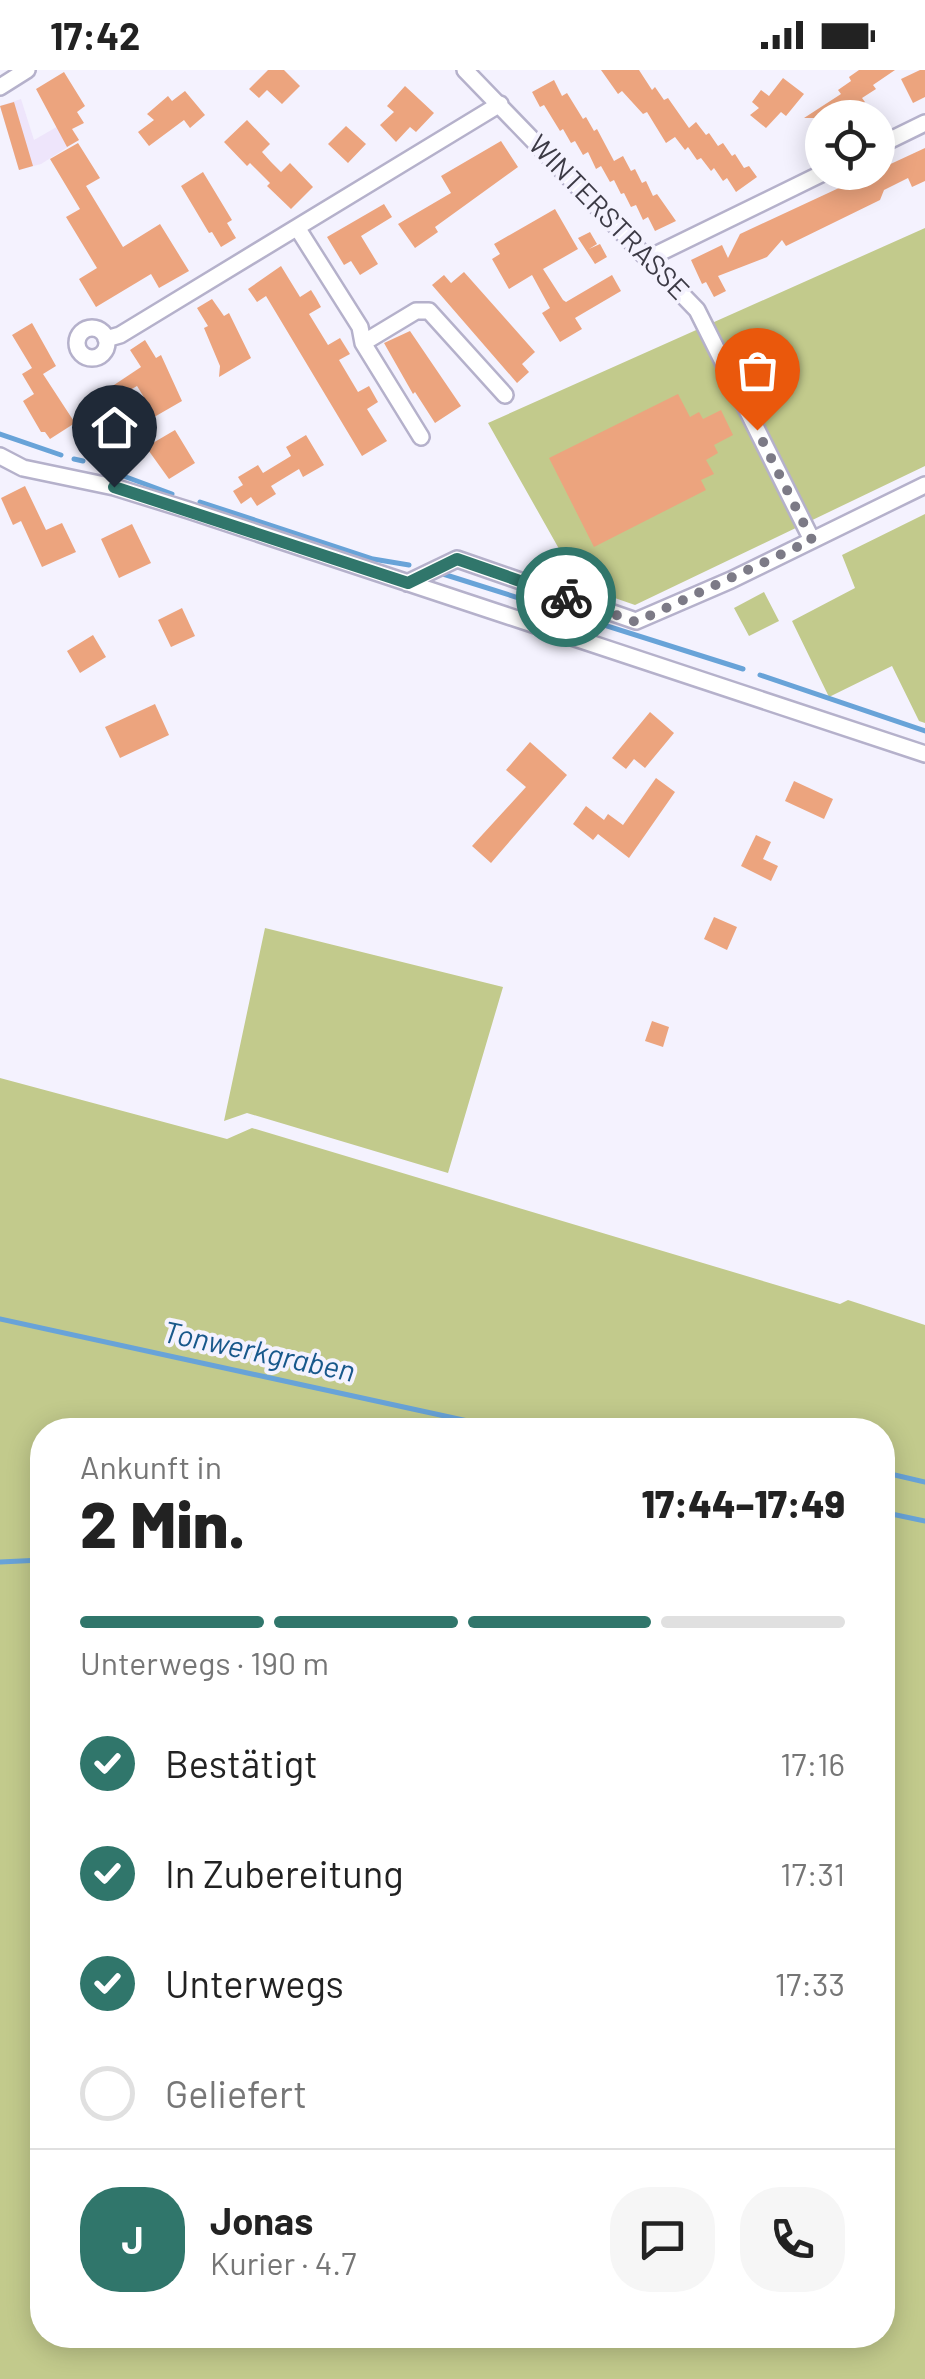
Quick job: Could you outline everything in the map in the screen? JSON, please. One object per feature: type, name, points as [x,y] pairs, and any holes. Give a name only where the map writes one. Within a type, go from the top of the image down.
[{"type":"street","points":[[0,87],[27,70]]},
{"type":"street","name":"WINTERSTRASSE","points":[[465,70],[697,310],[812,540]]},
{"type":"street","points":[[106,339],[120,335],[298,229],[500,104]]},
{"type":"street","points":[[895,138],[925,123]]},
{"type":"street","points":[[648,258],[805,182]]},
{"type":"street","points":[[298,229],[360,327],[363,343],[421,437]]},
{"type":"street","points":[[363,343],[416,311],[430,311],[505,395]]},
{"type":"street","points":[[0,456],[23,468]]},
{"type":"street","points":[[0,469],[23,468],[114,487],[925,754]]},
{"type":"street","points":[[408,583],[457,559],[636,622],[925,485]]},
{"type":"shaded area","points":[[21,99],[34,140],[67,121],[79,140],[41,164],[19,170],[0,106]]},
{"type":"green space","points":[[925,228],[925,466],[635,605],[580,586],[488,423]]},
{"type":"green space","points":[[925,514],[925,723],[919,721],[892,666],[829,697],[792,621],[855,588],[842,555]]},
{"type":"green space","points":[[764,592],[779,621],[749,636],[734,608]]},
{"type":"green space","points":[[265,928],[503,987],[448,1173],[247,1113],[224,1121]]},
{"type":"green space","points":[[0,1078],[227,1139],[252,1128],[840,1304],[848,1300],[925,1325],[925,2379],[0,2379]]},
{"type":"building","points":[[268,70],[284,70],[300,86],[282,104],[267,90],[259,98],[249,89]]},
{"type":"building","points":[[601,70],[639,70],[652,90],[655,87],[664,100],[668,98],[689,128],[696,122],[718,146],[723,143],[757,177],[736,192],[727,178],[723,181],[714,168],[711,171],[701,158],[697,160],[675,137],[666,143],[647,112],[643,114],[622,91],[618,94]]},
{"type":"building","points":[[859,70],[895,70],[873,85],[876,89],[864,100],[832,100],[851,81],[849,77]]},
{"type":"building","points":[[925,70],[925,97],[913,103],[901,79]]},
{"type":"building","points":[[64,72],[85,106],[77,112],[84,123],[72,129],[79,140],[67,147],[36,89]]},
{"type":"building","points":[[783,78],[804,94],[786,116],[781,112],[766,128],[750,115],[759,108],[752,102],[761,90],[769,96]]},
{"type":"building","points":[[554,80],[562,96],[567,93],[583,119],[586,117],[594,131],[597,129],[614,161],[623,156],[631,171],[635,169],[642,183],[646,181],[653,196],[657,194],[676,221],[655,231],[648,217],[643,220],[636,205],[631,207],[601,166],[596,169],[588,152],[583,155],[575,141],[571,143],[563,129],[560,131],[532,92]]},
{"type":"building","points":[[405,86],[434,113],[416,132],[410,127],[396,142],[380,125],[394,112],[387,106]]},
{"type":"building","points":[[185,91],[205,115],[190,128],[184,120],[149,146],[138,132],[154,120],[147,114],[168,96],[172,101]]},
{"type":"building","points":[[14,102],[33,166],[19,170],[0,106]]},
{"type":"building","points":[[247,120],[270,144],[262,152],[271,162],[281,172],[290,163],[313,187],[291,209],[250,163],[247,166],[224,142]]},
{"type":"building","points":[[346,126],[366,144],[348,163],[328,144]]},
{"type":"building","points":[[501,141],[518,167],[435,227],[438,232],[415,248],[398,224],[451,193],[441,176]]},
{"type":"building","points":[[78,143],[100,178],[86,186],[123,247],[160,224],[189,271],[159,288],[151,274],[96,307],[79,279],[97,268],[66,217],[80,209],[50,159]]},
{"type":"building","points":[[925,148],[925,181],[912,187],[908,178],[895,184],[895,162]]},
{"type":"building","points":[[203,172],[232,220],[227,223],[236,238],[221,247],[181,186]]},
{"type":"building","points":[[835,190],[884,190],[880,200],[786,246],[782,240],[767,257],[718,276],[726,291],[714,297],[706,282],[702,284],[691,260],[722,245],[728,258],[740,234]]},
{"type":"building","points":[[384,204],[392,217],[361,236],[378,264],[360,275],[351,261],[344,265],[327,237]]},
{"type":"building","points":[[555,209],[578,249],[543,269],[563,300],[566,302],[612,275],[621,291],[575,318],[582,329],[560,342],[542,313],[550,308],[532,275],[509,289],[492,259],[500,254],[494,244]]},
{"type":"building","points":[[590,232],[597,244],[589,249],[600,244],[607,257],[595,264],[578,238]]},
{"type":"building","points":[[281,266],[300,297],[311,290],[321,307],[309,314],[328,345],[340,338],[350,354],[339,360],[358,392],[369,386],[378,402],[367,409],[387,441],[362,456],[266,296],[257,302],[248,289]]},
{"type":"building","points":[[464,272],[535,352],[522,364],[529,372],[517,383],[432,285],[444,275],[451,283]]},
{"type":"building","points":[[212,299],[224,316],[229,313],[251,358],[219,377],[220,366],[204,328],[208,326],[197,308]]},
{"type":"building","points":[[32,323],[56,366],[43,374],[75,423],[50,439],[41,432],[23,401],[34,394],[22,374],[32,368],[12,335]]},
{"type":"building","points":[[410,331],[461,406],[435,423],[384,343]]},
{"type":"building","points":[[145,340],[156,358],[161,355],[182,401],[149,420],[150,407],[137,386],[118,397],[111,387],[141,367],[130,350]]},
{"type":"building","points":[[678,394],[690,417],[699,412],[703,419],[721,410],[733,435],[714,445],[718,453],[706,460],[714,474],[701,480],[706,490],[594,547],[549,458]]},
{"type":"building","points":[[110,403],[141,453],[123,464],[116,453],[111,456],[102,447],[89,425],[92,415]]},
{"type":"building","points":[[175,430],[195,463],[169,479],[146,447]]},
{"type":"building","points":[[306,435],[324,465],[303,477],[299,469],[271,486],[276,494],[257,506],[251,497],[241,504],[233,491],[243,485],[238,477],[258,465],[263,473],[291,456],[286,447]]},
{"type":"building","points":[[25,486],[46,530],[62,523],[76,552],[42,567],[21,521],[13,525],[1,498]]},
{"type":"building","points":[[132,524],[151,563],[119,578],[101,539]]},
{"type":"building","points":[[182,608],[195,636],[171,647],[158,620]]},
{"type":"building","points":[[93,635],[106,657],[80,673],[67,651]]},
{"type":"building","points":[[155,704],[169,735],[120,758],[105,727]]},
{"type":"building","points":[[650,712],[674,733],[645,768],[634,759],[626,769],[612,758]]},
{"type":"building","points":[[530,742],[567,775],[491,863],[472,846],[526,787],[506,770]]},
{"type":"building","points":[[656,778],[675,792],[629,858],[598,834],[593,840],[573,824],[586,806],[604,820],[608,814],[623,825]]},
{"type":"building","points":[[794,781],[833,799],[824,819],[785,801]]},
{"type":"building","points":[[756,835],[771,842],[763,859],[778,866],[771,881],[741,866]]},
{"type":"building","points":[[714,917],[737,927],[727,950],[704,939]]},
{"type":"building","points":[[652,1021],[669,1027],[663,1047],[645,1041]]},
{"type":"waterway","points":[[0,434],[61,455]]},
{"type":"waterway","points":[[74,459],[83,461]]},
{"type":"waterway","points":[[118,474],[172,494]]},
{"type":"waterway","points":[[200,502],[373,559],[409,565]]},
{"type":"waterway","points":[[443,574],[743,669]]},
{"type":"waterway","points":[[760,675],[925,731]]},
{"type":"waterway","name":"Tonwerkgraben","points":[[0,1319],[454,1418]]},
{"type":"waterway","points":[[895,1475],[925,1482]]},
{"type":"waterway","name":"Tonwerkgraben","points":[[895,1515],[925,1521]]},
{"type":"waterway","points":[[0,1562],[30,1561]]},
{"type":"way so far","points":[[566,597],[636,622],[812,540],[757,430]]},
{"type":"route","points":[[114,487],[408,583],[457,559],[566,597]]}]
